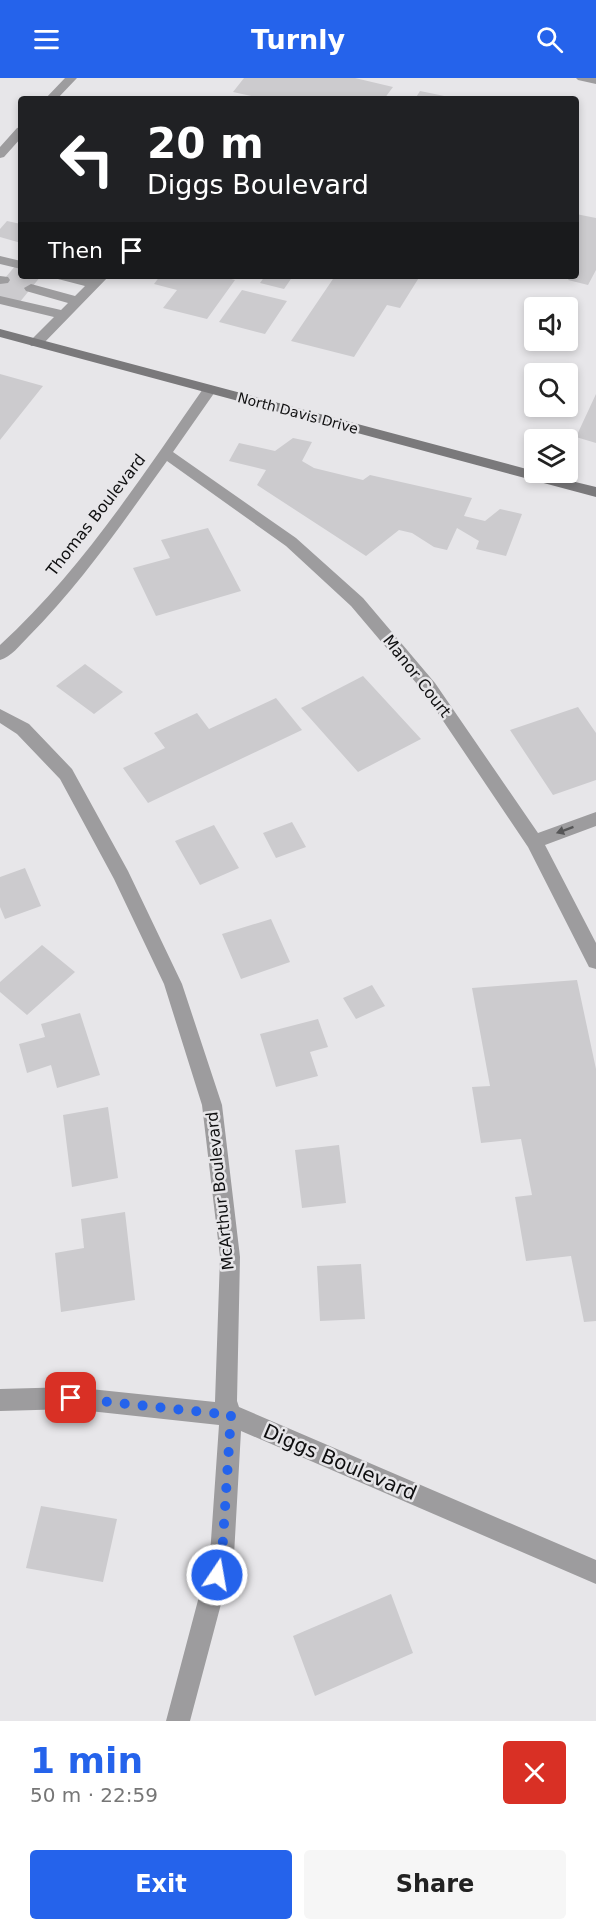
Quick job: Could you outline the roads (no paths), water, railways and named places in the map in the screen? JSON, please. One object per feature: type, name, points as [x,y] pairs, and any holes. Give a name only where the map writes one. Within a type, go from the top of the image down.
[{"type":"main road","name":"North Davis Drive","points":[[0,333],[596,492]]},
{"type":"street","points":[[54,96],[71,78]]},
{"type":"street","points":[[582,78],[596,81]]},
{"type":"street","points":[[0,154],[18,134]]},
{"type":"street","points":[[0,260],[18,264]]},
{"type":"street","points":[[36,343],[98,280]]},
{"type":"street","points":[[31,288],[77,301]]},
{"type":"street","points":[[0,300],[63,315]]},
{"type":"street","name":"Thomas Boulevard","points":[[0,654],[17,639],[75,574],[166,454],[210,389]]},
{"type":"street","name":"Manor Court","points":[[166,454],[291,542],[357,602],[429,687],[534,842],[596,961]]},
{"type":"street","name":"McArthur Boulevard","points":[[0,715],[23,729],[66,774],[122,876],[173,984],[212,1105],[230,1257],[226,1401],[231,1415],[222,1555],[178,1721]]},
{"type":"street","points":[[534,842],[596,819]]},
{"type":"street","name":"Diggs Boulevard","points":[[0,1400],[71,1398],[231,1415],[596,1572]]}]
